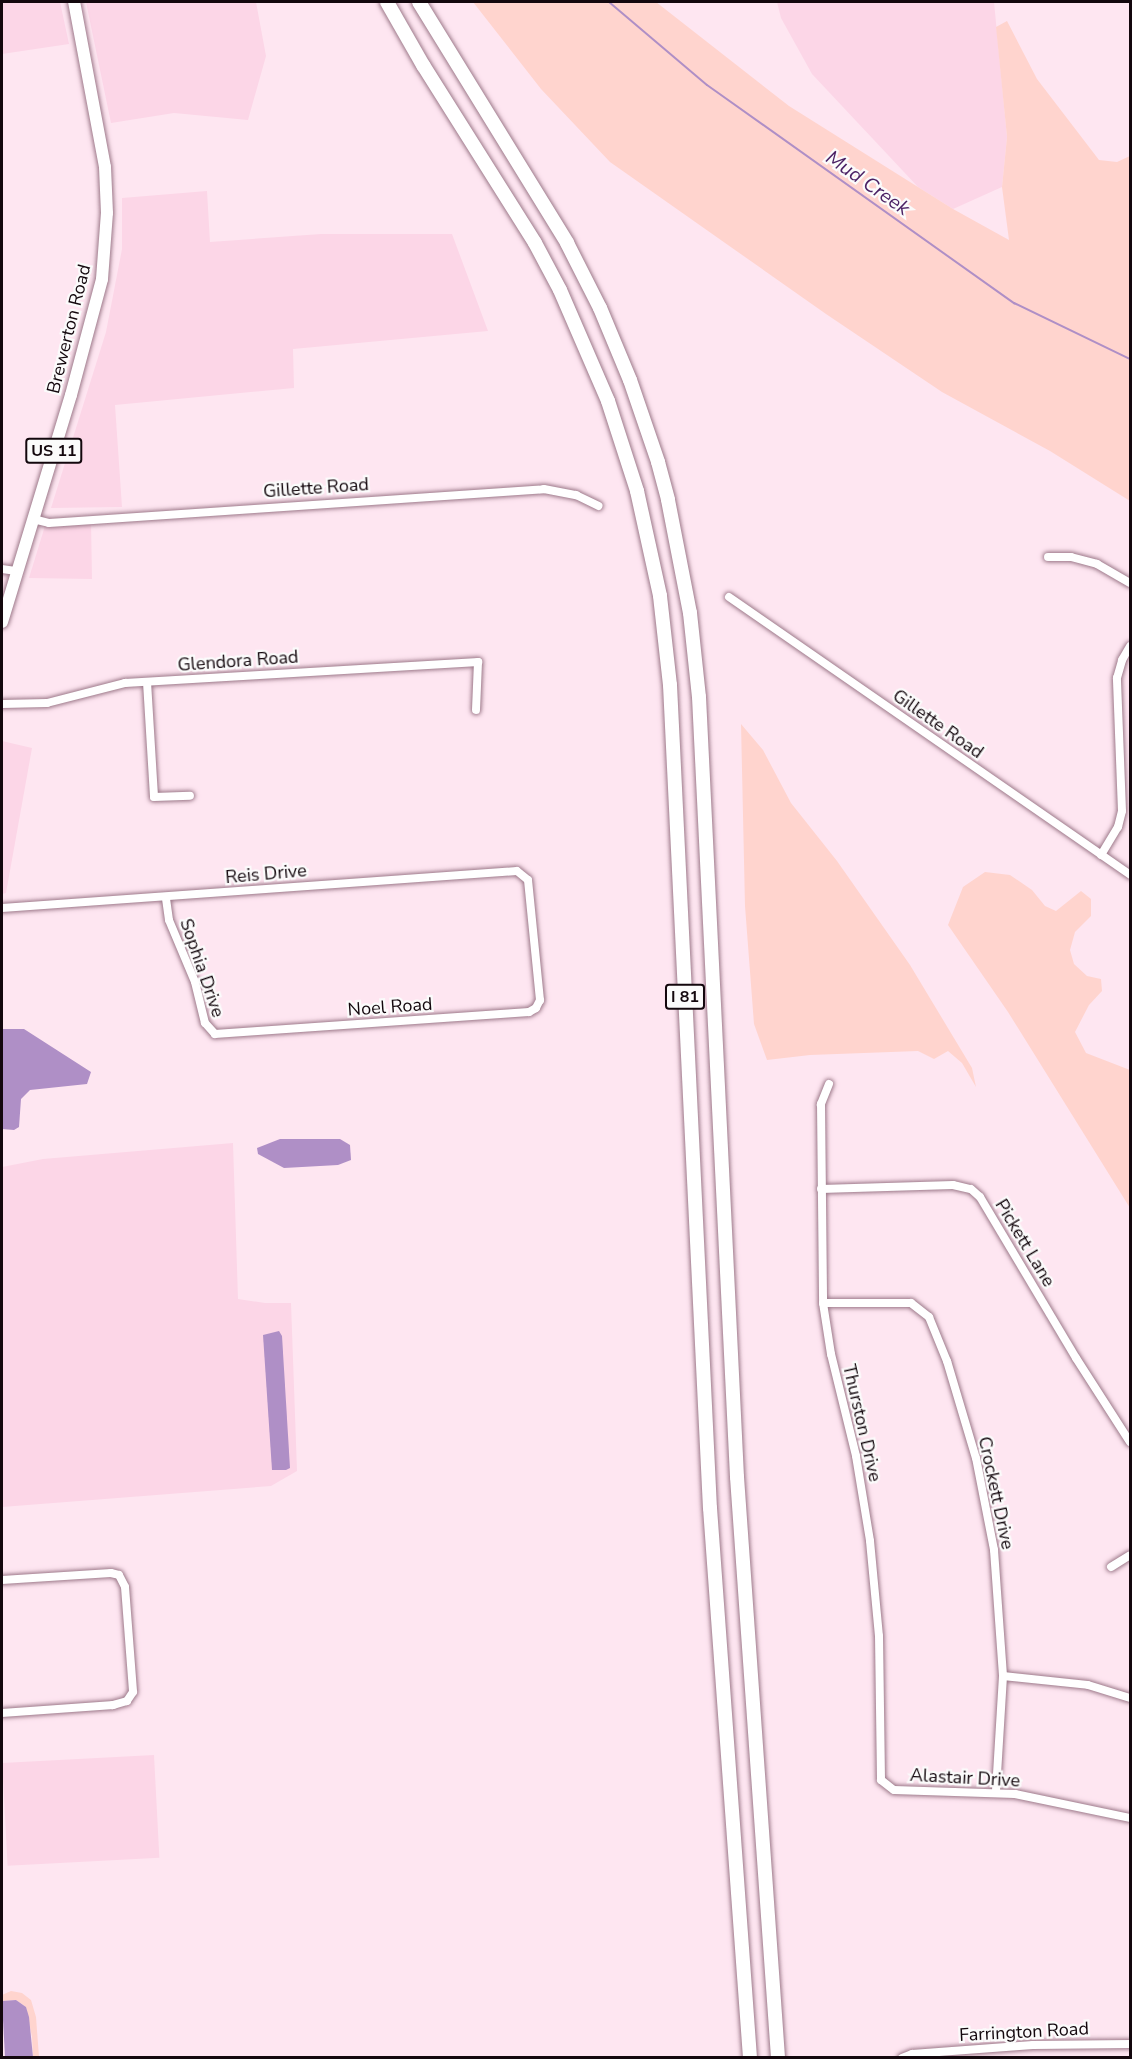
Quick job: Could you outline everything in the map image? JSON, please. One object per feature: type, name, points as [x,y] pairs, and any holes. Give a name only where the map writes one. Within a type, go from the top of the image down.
[{"type":"highway","name":"I 81","points":[[387,2],[423,65],[535,243],[560,290],[595,366],[637,491],[660,596],[670,686],[710,1508],[750,2058]]},
{"type":"highway","name":"I 81","points":[[419,2],[567,243],[600,308],[630,380],[658,462],[668,500],[690,613],[701,744],[737,1477],[778,2058]]},
{"type":"main road","name":"Brewerton Road","points":[[2,622],[94,316],[102,279],[106,236],[103,149],[74,2]]},
{"type":"street","name":"Gillette Road","points":[[33,519],[49,523],[544,489],[576,495],[599,506]]},
{"type":"street","points":[[1048,557],[1071,557],[1097,564],[1131,583]]},
{"type":"street","points":[[2,569],[17,571]]},
{"type":"street","name":"Gillette Road","points":[[729,597],[1131,876]]},
{"type":"street","points":[[1101,855],[1118,827],[1122,811],[1117,678],[1122,660],[1131,646]]},
{"type":"street","name":"Glendora Road","points":[[2,704],[47,703],[99,689],[147,682],[478,662],[476,710]]},
{"type":"street","points":[[147,682],[154,797],[190,796]]},
{"type":"street","name":"Reis Drive","points":[[2,908],[166,898],[512,870],[525,874],[528,880],[540,988]]},
{"type":"street","name":"Sophia Drive","points":[[166,898],[169,920],[195,982],[205,1023],[215,1034],[225,1034]]},
{"type":"street","name":"Noel Road","points":[[225,1034],[529,1012],[537,1008],[540,988]]},
{"type":"street","name":"Thurston Drive","points":[[829,1084],[821,1104],[823,1303],[831,1354],[856,1456],[870,1541],[879,1636],[880,1771]]},
{"type":"street","name":"Pickett Lane","points":[[821,1189],[954,1185],[970,1189],[980,1197],[1076,1358],[1131,1442]]},
{"type":"street","name":"Crockett Drive","points":[[823,1303],[912,1303],[923,1311],[933,1325],[962,1406],[986,1502],[994,1550],[1003,1676],[996,1792]]},
{"type":"street","points":[[1111,1567],[1131,1555]]},
{"type":"street","points":[[2,1580],[111,1573],[123,1579],[133,1692],[129,1700],[113,1706],[2,1713]]},
{"type":"street","points":[[1003,1676],[1088,1686],[1131,1698]]},
{"type":"street","name":"Alastair Drive","points":[[880,1771],[884,1783],[894,1790],[996,1792],[1091,1808],[1131,1818]]},
{"type":"street","name":"Farrington Road","points":[[902,2058],[920,2053],[1033,2045],[1131,2044]]},
{"type":"shaded area","points":[[2,2],[60,2],[69,44],[2,54]]},
{"type":"shaded area","points":[[86,2],[256,2],[266,56],[248,120],[174,113],[111,123]]},
{"type":"shaded area","points":[[473,2],[656,2],[789,106],[953,209],[1009,240],[1002,187],[1007,137],[996,27],[1007,21],[1037,79],[1099,160],[1117,162],[1130,156],[1130,501],[1050,451],[942,392],[826,314],[610,162],[541,89]]},
{"type":"shaded area","points":[[777,2],[994,2],[1007,137],[1002,187],[953,209],[918,187],[812,74],[781,18]]},
{"type":"shaded area","points":[[207,191],[210,242],[321,234],[452,234],[488,331],[293,349],[294,388],[115,405],[122,507],[51,508],[106,332],[122,249],[122,198]]},
{"type":"shaded area","points":[[91,522],[92,579],[29,578],[45,526]]},
{"type":"shaded area","points":[[741,724],[763,750],[791,803],[837,861],[910,965],[972,1068],[976,1087],[962,1063],[948,1051],[934,1059],[918,1051],[810,1055],[767,1060],[754,1024],[745,906]]},
{"type":"shaded area","points":[[2,741],[32,748],[6,893],[2,894]]},
{"type":"shaded area","points":[[985,872],[1010,875],[1032,890],[1045,906],[1056,911],[1081,891],[1091,899],[1091,916],[1075,932],[1070,950],[1074,964],[1087,976],[1101,979],[1102,991],[1089,1005],[1075,1032],[1086,1053],[1130,1070],[1130,1208],[1008,1012],[948,925],[963,887]]},
{"type":"shaded area","points":[[3,1029],[24,1029],[91,1072],[87,1084],[30,1090],[21,1099],[19,1127],[14,1130],[2,1129]]},
{"type":"shaded area","points":[[280,1139],[340,1139],[350,1145],[351,1160],[338,1165],[284,1168],[258,1154],[257,1148]]},
{"type":"shaded area","points":[[233,1143],[238,1299],[265,1303],[291,1303],[297,1471],[271,1486],[2,1507],[2,1167],[43,1159]]},
{"type":"shaded area","points":[[279,1331],[282,1336],[290,1468],[272,1470],[263,1335]]},
{"type":"shaded area","points":[[154,1755],[159,1858],[8,1866],[2,1763]]},
{"type":"shaded area","points":[[11,1991],[22,1993],[31,2000],[36,2017],[39,2057],[33,2057],[26,2007],[16,2000],[2,2001],[2,1995]]},
{"type":"shaded area","points":[[16,2000],[26,2007],[29,2017],[33,2057],[5,2057],[2,2001]]},
{"type":"waterway","name":"Mud Creek","points":[[609,2],[707,85],[1014,303],[1130,359]]}]
